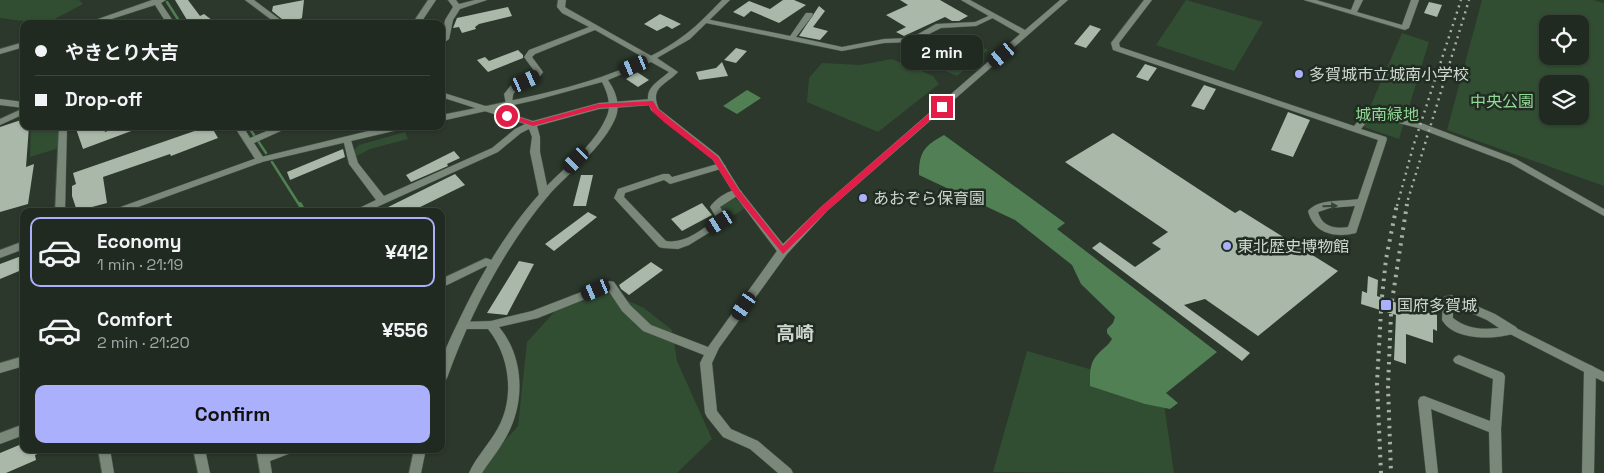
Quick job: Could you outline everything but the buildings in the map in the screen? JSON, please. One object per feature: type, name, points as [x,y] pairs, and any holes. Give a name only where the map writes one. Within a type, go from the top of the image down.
[{"type":"street","points":[[249,0],[276,20]]},
{"type":"street","points":[[419,20],[432,0]]},
{"type":"street","points":[[445,39],[454,4],[483,0]]},
{"type":"street","points":[[562,0],[561,6],[565,11],[674,72],[654,89],[651,102],[655,110],[711,154],[737,192],[783,251]]},
{"type":"street","points":[[445,117],[573,88],[603,78],[651,58],[686,37],[706,21],[726,0]]},
{"type":"street","points":[[965,0],[1026,34]]},
{"type":"street","points":[[787,473],[754,445],[726,433],[711,413],[706,363],[715,344],[783,251],[824,209],[1064,0]]},
{"type":"street","points":[[1148,0],[1115,43],[1116,48],[1383,139],[1352,230],[1341,233],[1331,231],[1319,226],[1314,220],[1313,211],[1319,206],[1353,204],[1362,200]]},
{"type":"street","points":[[1308,0],[1405,28],[1415,0]]},
{"type":"street","points":[[1353,13],[1359,0]]},
{"type":"street","points":[[102,20],[158,1],[167,20]]},
{"type":"street","points":[[792,38],[808,15]]},
{"type":"street","points":[[706,21],[842,49],[884,41],[913,40],[939,26],[976,24],[993,16]]},
{"type":"street","points":[[509,102],[508,94],[515,86],[537,76],[539,72],[528,57],[532,52],[596,27]]},
{"type":"street","points":[[0,52],[20,45]]},
{"type":"street","points":[[445,368],[463,325],[493,265],[544,195],[612,118],[614,97],[603,78]]},
{"type":"street","points":[[445,95],[533,124]]},
{"type":"street","points":[[0,102],[20,104]]},
{"type":"street","points":[[367,208],[495,150],[518,130],[533,124],[598,106],[651,102]]},
{"type":"street","points":[[0,122],[20,113]]},
{"type":"street","points":[[1356,129],[1368,116],[1375,114],[1421,126],[1513,161],[1593,204],[1604,213]]},
{"type":"street","points":[[533,124],[536,137],[535,152],[544,195]]},
{"type":"street","points":[[60,208],[62,130]]},
{"type":"street","points":[[241,130],[250,141],[260,160]]},
{"type":"street","points":[[250,141],[278,130]]},
{"type":"street","points":[[126,208],[260,160],[384,130]]},
{"type":"street","points":[[348,138],[354,164],[382,201]]},
{"type":"street","points":[[721,166],[670,182],[666,176],[621,191],[619,198],[663,244],[670,246],[685,243],[720,222],[722,218],[715,208],[717,204],[737,192]]},
{"type":"street","points":[[0,254],[20,246]]},
{"type":"street","points":[[445,282],[486,262],[493,265]]},
{"type":"street","points":[[463,325],[491,325],[534,315],[610,285],[626,308],[647,328],[711,354]]},
{"type":"street","points":[[1512,330],[1490,334],[1475,334],[1450,323],[1447,320],[1448,300],[1456,300],[1604,377]]},
{"type":"street","points":[[475,473],[506,427],[515,389],[509,356],[498,331],[491,325]]},
{"type":"street","points":[[1459,360],[1499,376],[1495,429],[1499,472]]},
{"type":"street","points":[[0,368],[20,362]]},
{"type":"street","points":[[1588,473],[1590,370]]},
{"type":"street","points":[[1432,473],[1424,401],[1495,429]]},
{"type":"street","points":[[0,439],[20,431]]},
{"type":"street","points":[[105,453],[108,473]]},
{"type":"street","points":[[200,453],[204,473]]},
{"type":"street","points":[[263,453],[266,473]]},
{"type":"street","points":[[415,473],[419,453]]},
{"type":"green space","points":[[0,0],[79,0],[83,4],[53,20],[20,21],[0,18]]},
{"type":"green space","points":[[1186,0],[1263,22],[1234,71],[1156,45]]},
{"type":"green space","name":"中央公園","points":[[1482,0],[1592,0],[1604,3],[1604,186],[1447,130]]},
{"type":"green space","name":"城南緑地","points":[[1402,33],[1429,42],[1399,139],[1364,127],[1370,107]]},
{"type":"green space","points":[[960,38],[988,50],[957,76],[927,63]]},
{"type":"green space","points":[[892,59],[933,76],[939,84],[878,132],[807,102],[809,78],[822,63],[860,65]]},
{"type":"green space","points":[[31,130],[58,130],[59,148],[30,157]]},
{"type":"green space","points":[[405,132],[408,139],[370,149],[357,156],[354,150],[359,145]]},
{"type":"green space","points":[[735,197],[745,208],[728,219],[719,208]]},
{"type":"green space","points":[[600,288],[644,308],[672,330],[677,361],[712,439],[677,473],[475,473],[518,426],[527,342],[570,295]]},
{"type":"green space","points":[[1027,351],[1162,390],[1174,473],[993,472]]},
{"type":"shaded area","points":[[747,90],[761,98],[737,114],[723,106]]},
{"type":"shaded area","points":[[944,135],[1065,223],[1057,229],[1217,352],[1166,393],[1178,403],[1170,409],[1145,404],[1090,386],[1092,365],[1095,357],[1112,339],[1107,333],[1107,329],[1113,323],[1115,317],[1081,284],[1072,265],[1015,220],[919,175],[920,161],[924,150]]},
{"type":"waterway","points":[[167,2],[178,20]]},
{"type":"waterway","points":[[251,130],[266,153]]},
{"type":"waterway","points":[[272,162],[300,206]]},
{"type":"waterway","points":[[300,204],[302,208]]},
{"type":"railway","points":[[1397,206],[1413,147],[1461,0]]},
{"type":"railway","points":[[1406,206],[1469,0]]},
{"type":"railway","points":[[1382,297],[1386,259],[1397,204]]},
{"type":"railway","points":[[1392,301],[1407,204]]},
{"type":"railway","points":[[1381,311],[1377,383],[1381,473]]},
{"type":"railway","points":[[1391,314],[1388,386],[1391,473]]},
{"type":"place","name":"多賀城市立城南小学校","points":[[1299,74]]},
{"type":"place","name":"あおぞら保育園","points":[[863,198]]},
{"type":"place","name":"東北歴史博物館","points":[[1227,246]]},
{"type":"place","name":"国府多賀城","points":[[1386,305]]},
{"type":"district","name":"高崎","points":[[795,333]]},
{"type":"route","points":[[507,116],[533,124],[598,106],[651,102],[655,110],[667,121],[716,158],[737,192],[783,251],[794,237],[824,209],[942,107]]}]
